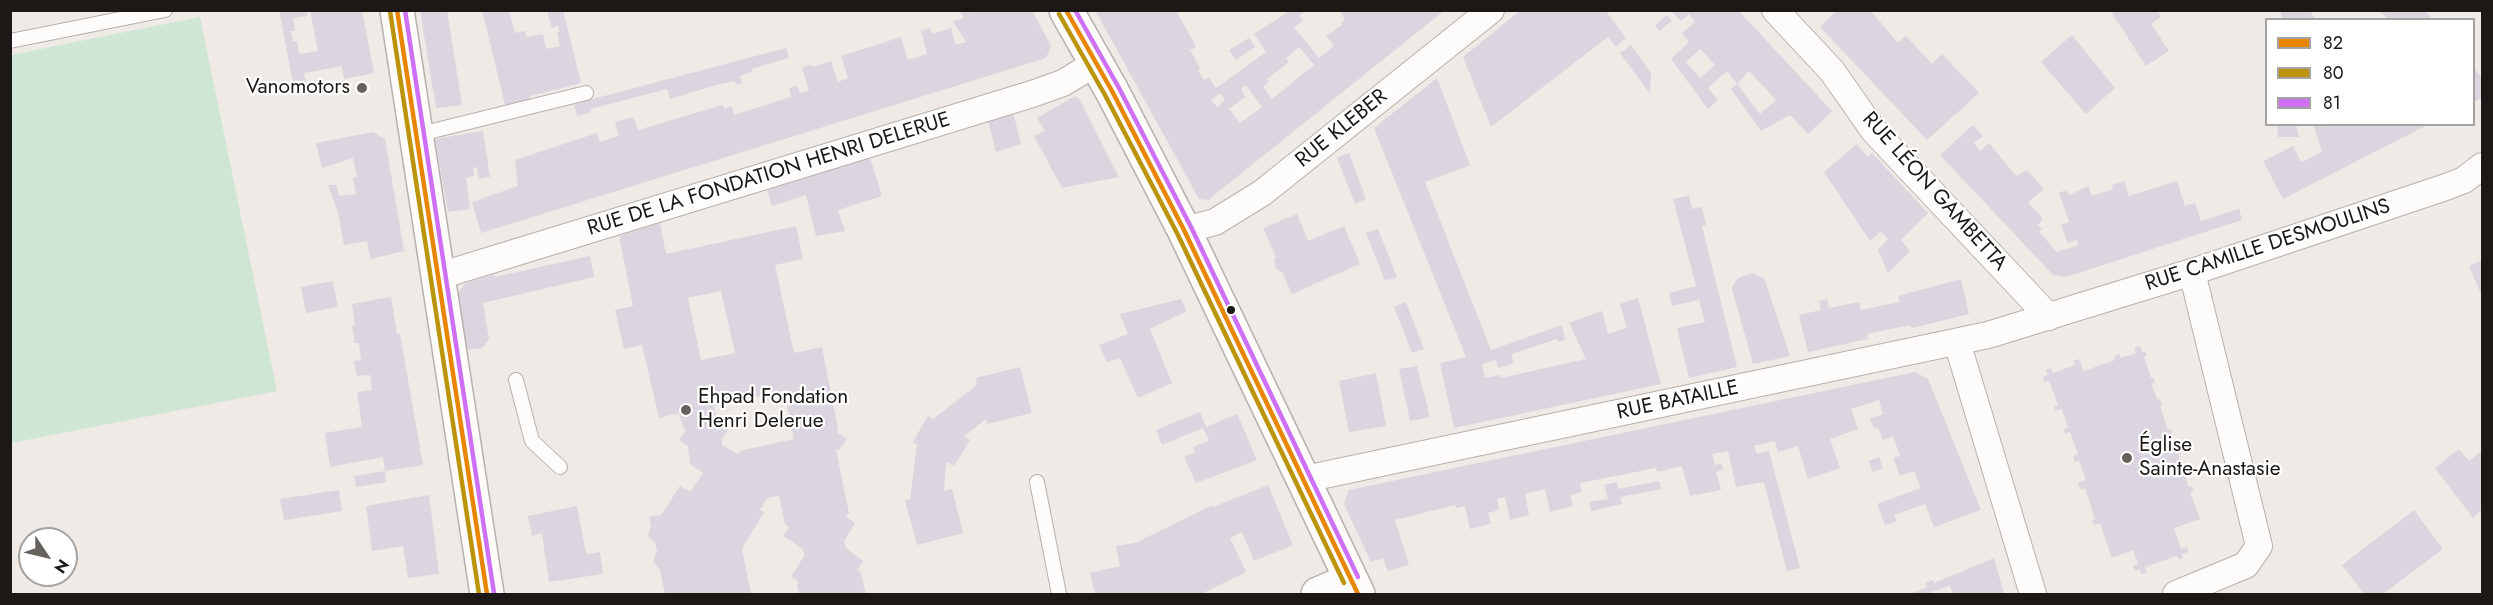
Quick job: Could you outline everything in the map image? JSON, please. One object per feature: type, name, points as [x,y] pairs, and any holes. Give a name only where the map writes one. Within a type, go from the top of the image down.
[{"type":"main road","points":[[397,10],[487,594]]},
{"type":"main road","points":[[1066,10],[1184,230],[1328,527],[1354,587],[1318,594]]},
{"type":"street","name":"RUE KLEBER","points":[[1184,230],[1225,217],[1275,183],[1491,10]]},
{"type":"street","name":"RUE LÉON GAMBETTA","points":[[1775,10],[1832,71],[1874,131],[2049,317]]},
{"type":"street","name":"RUE DE LA FONDATION HENRI DELERUE","points":[[439,276],[1032,94],[1063,83],[1096,63]]},
{"type":"street","name":"RUE CAMILLE DESMOULINS","points":[[2049,317],[2446,187],[2464,180],[2482,166]]},
{"type":"street","points":[[2176,594],[2246,565],[2259,546],[2192,272]]},
{"type":"street","name":"RUE BATAILLE","points":[[1305,479],[1988,336],[2049,317]]},
{"type":"street","points":[[1957,342],[2033,594]]},
{"type":"lane","points":[[10,40],[165,10]]},
{"type":"lane","points":[[416,135],[586,93]]},
{"type":"lane","points":[[516,380],[532,441],[560,467]]},
{"type":"lane","points":[[1037,482],[1059,594]]},
{"type":"green space","points":[[200,17],[277,391],[11,443],[11,55]]},
{"type":"building","points":[[279,10],[306,10],[307,16],[293,18],[295,31],[291,31],[293,41],[297,41],[299,54],[318,51],[310,10],[362,10],[374,73],[344,79],[342,66],[304,73],[307,86],[294,88]]},
{"type":"building","points":[[420,10],[447,10],[462,105],[436,108]]},
{"type":"building","points":[[482,10],[509,10],[515,33],[525,31],[526,37],[543,34],[546,49],[560,46],[558,26],[552,28],[547,10],[563,10],[581,83],[531,96],[525,104],[506,109]]},
{"type":"building","points":[[959,10],[968,10],[970,13],[973,10],[1032,10],[1051,46],[1046,58],[481,233],[472,202],[518,186],[515,160],[597,133],[600,142],[619,136],[615,122],[633,117],[638,130],[723,105],[724,109],[732,106],[734,115],[791,97],[789,88],[797,86],[800,93],[809,90],[802,67],[812,65],[813,67],[831,61],[838,82],[848,78],[841,56],[901,37],[908,60],[927,54],[921,31],[930,28],[932,34],[951,28],[956,45],[966,42],[953,21],[964,18]]},
{"type":"building","points":[[1095,10],[1176,10],[1196,47],[1190,50],[1200,68],[1198,70],[1204,80],[1209,77],[1216,88],[1266,52],[1254,34],[1291,10],[1306,10],[1299,16],[1303,21],[1294,27],[1319,58],[1334,46],[1326,36],[1342,25],[1345,19],[1339,10],[1445,10],[1208,200],[1199,199]],"holes":[[[1299,47],[1314,65],[1272,99],[1263,87],[1269,82],[1267,79],[1289,62],[1286,58]],[[1246,85],[1262,107],[1240,123],[1229,109],[1245,97],[1241,89]],[[1220,93],[1225,100],[1217,107],[1211,100]]]},
{"type":"building","points":[[1521,10],[1605,10],[1626,38],[1616,47],[1608,37],[1491,127],[1463,57]]},
{"type":"building","points":[[1674,10],[1738,10],[1832,111],[1808,134],[1790,115],[1761,131],[1731,89],[1737,84],[1727,71],[1708,88],[1718,100],[1708,109],[1671,59],[1689,42],[1682,33],[1695,22],[1689,14],[1681,21],[1672,12]],"holes":[[[1700,49],[1715,65],[1700,78],[1686,62]],[[1749,71],[1776,100],[1760,114],[1737,84]]]},
{"type":"building","points":[[1837,10],[1870,10],[1898,43],[1906,36],[1932,64],[1942,54],[1979,93],[1927,140],[1820,27]]},
{"type":"building","points":[[2110,10],[2157,10],[2161,17],[2151,24],[2169,51],[2146,66]]},
{"type":"building","points":[[2280,10],[2310,10],[2314,18],[2282,18]]},
{"type":"building","points":[[2380,10],[2425,10],[2431,18],[2386,18]]},
{"type":"building","points":[[1667,15],[1672,21],[1659,31],[1655,25]]},
{"type":"building","points":[[2072,35],[2115,88],[2086,114],[2041,62]]},
{"type":"building","points":[[1249,38],[1255,47],[1236,60],[1229,50]]},
{"type":"building","points":[[1631,45],[1651,73],[1650,94],[1620,53]]},
{"type":"building","points":[[786,48],[789,58],[751,69],[752,72],[740,76],[742,83],[736,85],[735,81],[716,85],[670,99],[667,89],[590,109],[591,112],[577,116],[574,104]]},
{"type":"building","points":[[2475,69],[2482,79],[2482,98],[2475,102]]},
{"type":"building","points":[[1437,78],[1470,165],[1425,182],[1491,350],[1562,325],[1565,340],[1558,342],[1557,339],[1511,354],[1514,363],[1498,368],[1496,360],[1482,364],[1485,378],[1500,375],[1501,378],[1586,359],[1569,323],[1602,311],[1608,334],[1627,328],[1620,304],[1638,298],[1661,384],[1454,428],[1440,363],[1466,357],[1374,128]]},
{"type":"building","points":[[1075,96],[1079,99],[1119,177],[1062,188],[1034,136],[1045,131],[1037,118]]},
{"type":"building","points":[[1013,112],[1021,144],[996,152],[988,121]]},
{"type":"building","points":[[1973,125],[1983,136],[1974,143],[1980,151],[1989,143],[2016,176],[2027,170],[2044,189],[2028,202],[2043,219],[2038,225],[2042,229],[2039,232],[2057,252],[2078,245],[2077,240],[2068,243],[2061,225],[2069,222],[2059,193],[2066,190],[2069,195],[2089,186],[2092,196],[2113,189],[2112,185],[2124,181],[2129,196],[2177,181],[2185,206],[2195,203],[2201,221],[2239,209],[2242,220],[2066,277],[2053,275],[1940,155]]},
{"type":"building","points":[[2277,126],[2296,126],[2299,137],[2278,137]]},
{"type":"building","points":[[2425,126],[2283,199],[2263,161],[2293,146],[2301,162],[2322,152],[2314,127]]},
{"type":"building","points":[[483,131],[490,177],[479,179],[477,167],[473,168],[474,176],[466,178],[470,209],[448,212],[435,139]]},
{"type":"building","points":[[373,132],[385,139],[404,251],[370,259],[367,241],[344,245],[338,213],[328,185],[336,185],[339,196],[356,194],[353,178],[357,177],[353,158],[322,168],[316,143]]},
{"type":"building","points":[[1857,144],[1868,157],[1872,153],[1928,213],[1901,240],[1910,251],[1888,273],[1878,250],[1888,239],[1881,231],[1870,241],[1824,172]]},
{"type":"building","points":[[1349,153],[1366,199],[1355,204],[1337,158]]},
{"type":"building","points":[[870,158],[882,196],[838,210],[845,231],[816,236],[806,195],[772,206],[767,190]]},
{"type":"building","points":[[1689,196],[1692,209],[1702,207],[1706,225],[1702,226],[1737,367],[1689,378],[1677,328],[1705,322],[1699,300],[1672,306],[1669,293],[1696,286],[1673,199]]},
{"type":"building","points":[[1297,214],[1308,241],[1344,226],[1360,264],[1292,294],[1282,272],[1276,268],[1274,260],[1276,257],[1263,228]]},
{"type":"building","name":"Ehpad Fondation Henri Delerue","points":[[660,223],[666,254],[796,226],[803,259],[775,265],[794,353],[822,347],[837,432],[847,439],[839,450],[836,450],[849,513],[846,517],[855,523],[844,541],[846,548],[863,561],[857,570],[861,573],[866,594],[799,594],[797,585],[799,582],[791,577],[804,556],[803,549],[783,536],[789,527],[785,524],[779,496],[767,498],[760,510],[764,512],[742,549],[751,594],[665,594],[660,570],[653,562],[657,551],[655,543],[648,536],[651,526],[649,517],[661,515],[680,486],[690,492],[703,473],[690,464],[688,446],[679,440],[686,431],[679,413],[659,418],[642,345],[624,349],[615,310],[633,306],[619,236]],"holes":[[[721,291],[735,353],[701,360],[688,298]],[[784,391],[794,439],[740,451],[737,454],[722,445],[722,440],[728,430],[718,424],[714,406]]]},
{"type":"building","points":[[1378,229],[1397,277],[1385,281],[1366,233]]},
{"type":"building","points":[[590,256],[594,277],[483,303],[489,339],[482,348],[467,350],[458,294],[464,284],[494,274],[495,277]]},
{"type":"building","points":[[2482,260],[2482,296],[2469,266]]},
{"type":"building","points":[[1752,273],[1764,278],[1790,356],[1753,364],[1732,289],[1738,278]]},
{"type":"building","points":[[1961,279],[1969,314],[1912,328],[1910,325],[1867,334],[1868,339],[1808,352],[1799,315],[1821,310],[1819,301],[1827,299],[1829,308],[1859,302],[1861,310],[1900,302],[1898,296]]},
{"type":"building","points":[[333,281],[338,307],[306,313],[301,287]]},
{"type":"building","points":[[391,297],[397,334],[400,334],[423,465],[385,471],[383,457],[330,467],[325,433],[362,427],[357,392],[372,390],[370,375],[357,376],[354,361],[361,360],[359,343],[355,343],[352,326],[355,325],[352,304]]},
{"type":"building","points":[[1181,299],[1187,311],[1150,329],[1172,383],[1138,398],[1120,358],[1107,362],[1099,345],[1128,334],[1120,314]]},
{"type":"building","points":[[1406,302],[1424,349],[1412,353],[1394,307]]},
{"type":"building","name":"Église Sainte-Anastasie","points":[[2140,346],[2142,352],[2145,351],[2147,356],[2144,357],[2151,378],[2153,377],[2155,382],[2151,384],[2158,400],[2160,399],[2168,430],[2171,429],[2172,434],[2170,435],[2175,451],[2180,449],[2181,453],[2178,454],[2189,487],[2192,486],[2194,491],[2190,492],[2200,519],[2174,528],[2181,549],[2187,547],[2188,552],[2182,554],[2183,558],[2179,560],[2177,556],[2145,567],[2147,572],[2141,574],[2140,569],[2135,571],[2133,566],[2138,564],[2133,550],[2112,558],[2100,523],[2094,525],[2092,520],[2095,519],[2085,488],[2080,489],[2078,483],[2086,480],[2079,460],[2075,462],[2073,456],[2078,455],[2070,432],[2065,434],[2064,429],[2068,428],[2062,409],[2056,411],[2054,407],[2058,405],[2049,381],[2044,382],[2043,377],[2048,375],[2046,370],[2051,368],[2053,373],[2075,365],[2073,361],[2079,359],[2084,371],[2115,360],[2114,356],[2119,354],[2121,358],[2136,353],[2134,348]]},
{"type":"building","points":[[1417,366],[1430,417],[1410,421],[1399,369]]},
{"type":"building","points":[[1020,367],[1032,413],[987,424],[986,419],[964,436],[970,440],[954,466],[946,462],[944,491],[952,489],[963,533],[917,545],[905,500],[910,499],[917,445],[913,442],[928,416],[933,419],[977,385],[976,378]]},
{"type":"building","points":[[1915,372],[1928,379],[1981,510],[1934,527],[1925,504],[1894,515],[1897,521],[1885,525],[1877,504],[1921,488],[1914,471],[1900,476],[1893,458],[1900,456],[1893,436],[1883,440],[1878,428],[1874,429],[1870,419],[1883,414],[1879,400],[1851,409],[1858,429],[1830,439],[1840,468],[1808,479],[1798,446],[1778,452],[1775,441],[1754,446],[1757,454],[1769,451],[1800,568],[1787,571],[1764,482],[1736,487],[1728,451],[1712,454],[1715,465],[1721,463],[1723,470],[1716,472],[1721,490],[1690,496],[1682,466],[1657,472],[1656,468],[1580,483],[1582,492],[1570,495],[1573,506],[1550,512],[1545,489],[1525,494],[1529,515],[1510,520],[1505,497],[1497,499],[1499,510],[1488,513],[1491,524],[1470,529],[1465,506],[1456,508],[1455,505],[1395,520],[1409,565],[1388,571],[1383,558],[1371,562],[1344,504],[1349,490]]},
{"type":"building","points":[[1376,373],[1386,426],[1349,432],[1339,381]]},
{"type":"building","points":[[1200,412],[1206,427],[1237,414],[1257,460],[1196,483],[1184,457],[1195,452],[1193,447],[1209,441],[1203,428],[1162,445],[1156,430]]},
{"type":"building","points":[[2459,449],[2469,461],[2482,451],[2482,510],[2473,518],[2435,468]]},
{"type":"building","points":[[1879,457],[1883,468],[1873,472],[1868,461]]},
{"type":"building","points":[[385,471],[386,482],[356,487],[354,476]]},
{"type":"building","points":[[1659,481],[1661,489],[1620,497],[1622,504],[1591,511],[1589,502],[1608,499],[1604,485],[1617,482],[1618,489]]},
{"type":"building","points":[[1268,485],[1293,545],[1254,561],[1242,532],[1230,538],[1246,572],[1201,594],[1095,594],[1090,573],[1120,566],[1116,546],[1135,543],[1213,505],[1213,507]]},
{"type":"building","points":[[339,490],[342,511],[284,520],[280,499]]},
{"type":"building","points":[[429,495],[439,574],[408,578],[403,546],[372,551],[366,506]]},
{"type":"building","points":[[577,506],[586,554],[600,552],[603,574],[549,582],[542,533],[532,536],[528,516]]},
{"type":"building","points":[[2414,510],[2443,549],[2383,594],[2364,594],[2342,565]]},
{"type":"building","points":[[1994,558],[2004,594],[1953,594],[1950,585],[1930,594],[1910,594],[1927,587],[1925,583],[1933,580],[1934,583]]},
{"type":"transit line","name":"82","points":[[397,10],[487,594]]},
{"type":"transit line","name":"81","points":[[405,10],[494,593]]},
{"type":"transit line","name":"82","points":[[1066,10],[1112,91],[1184,230],[1358,594]]},
{"type":"transit line","name":"81","points":[[1075,10],[1119,88],[1191,227],[1358,577]]},
{"type":"transit line","name":"80","points":[[390,11],[479,594]]},
{"type":"transit line","name":"80","points":[[1059,14],[1105,95],[1177,233],[1344,583]]},
{"type":"place","name":"Vanomotors","points":[[362,88]]},
{"type":"place","name":"Ehpad Fondation Henri Delerue","points":[[686,410]]},
{"type":"place","name":"Église Sainte-Anastasie","points":[[2127,458]]}]
